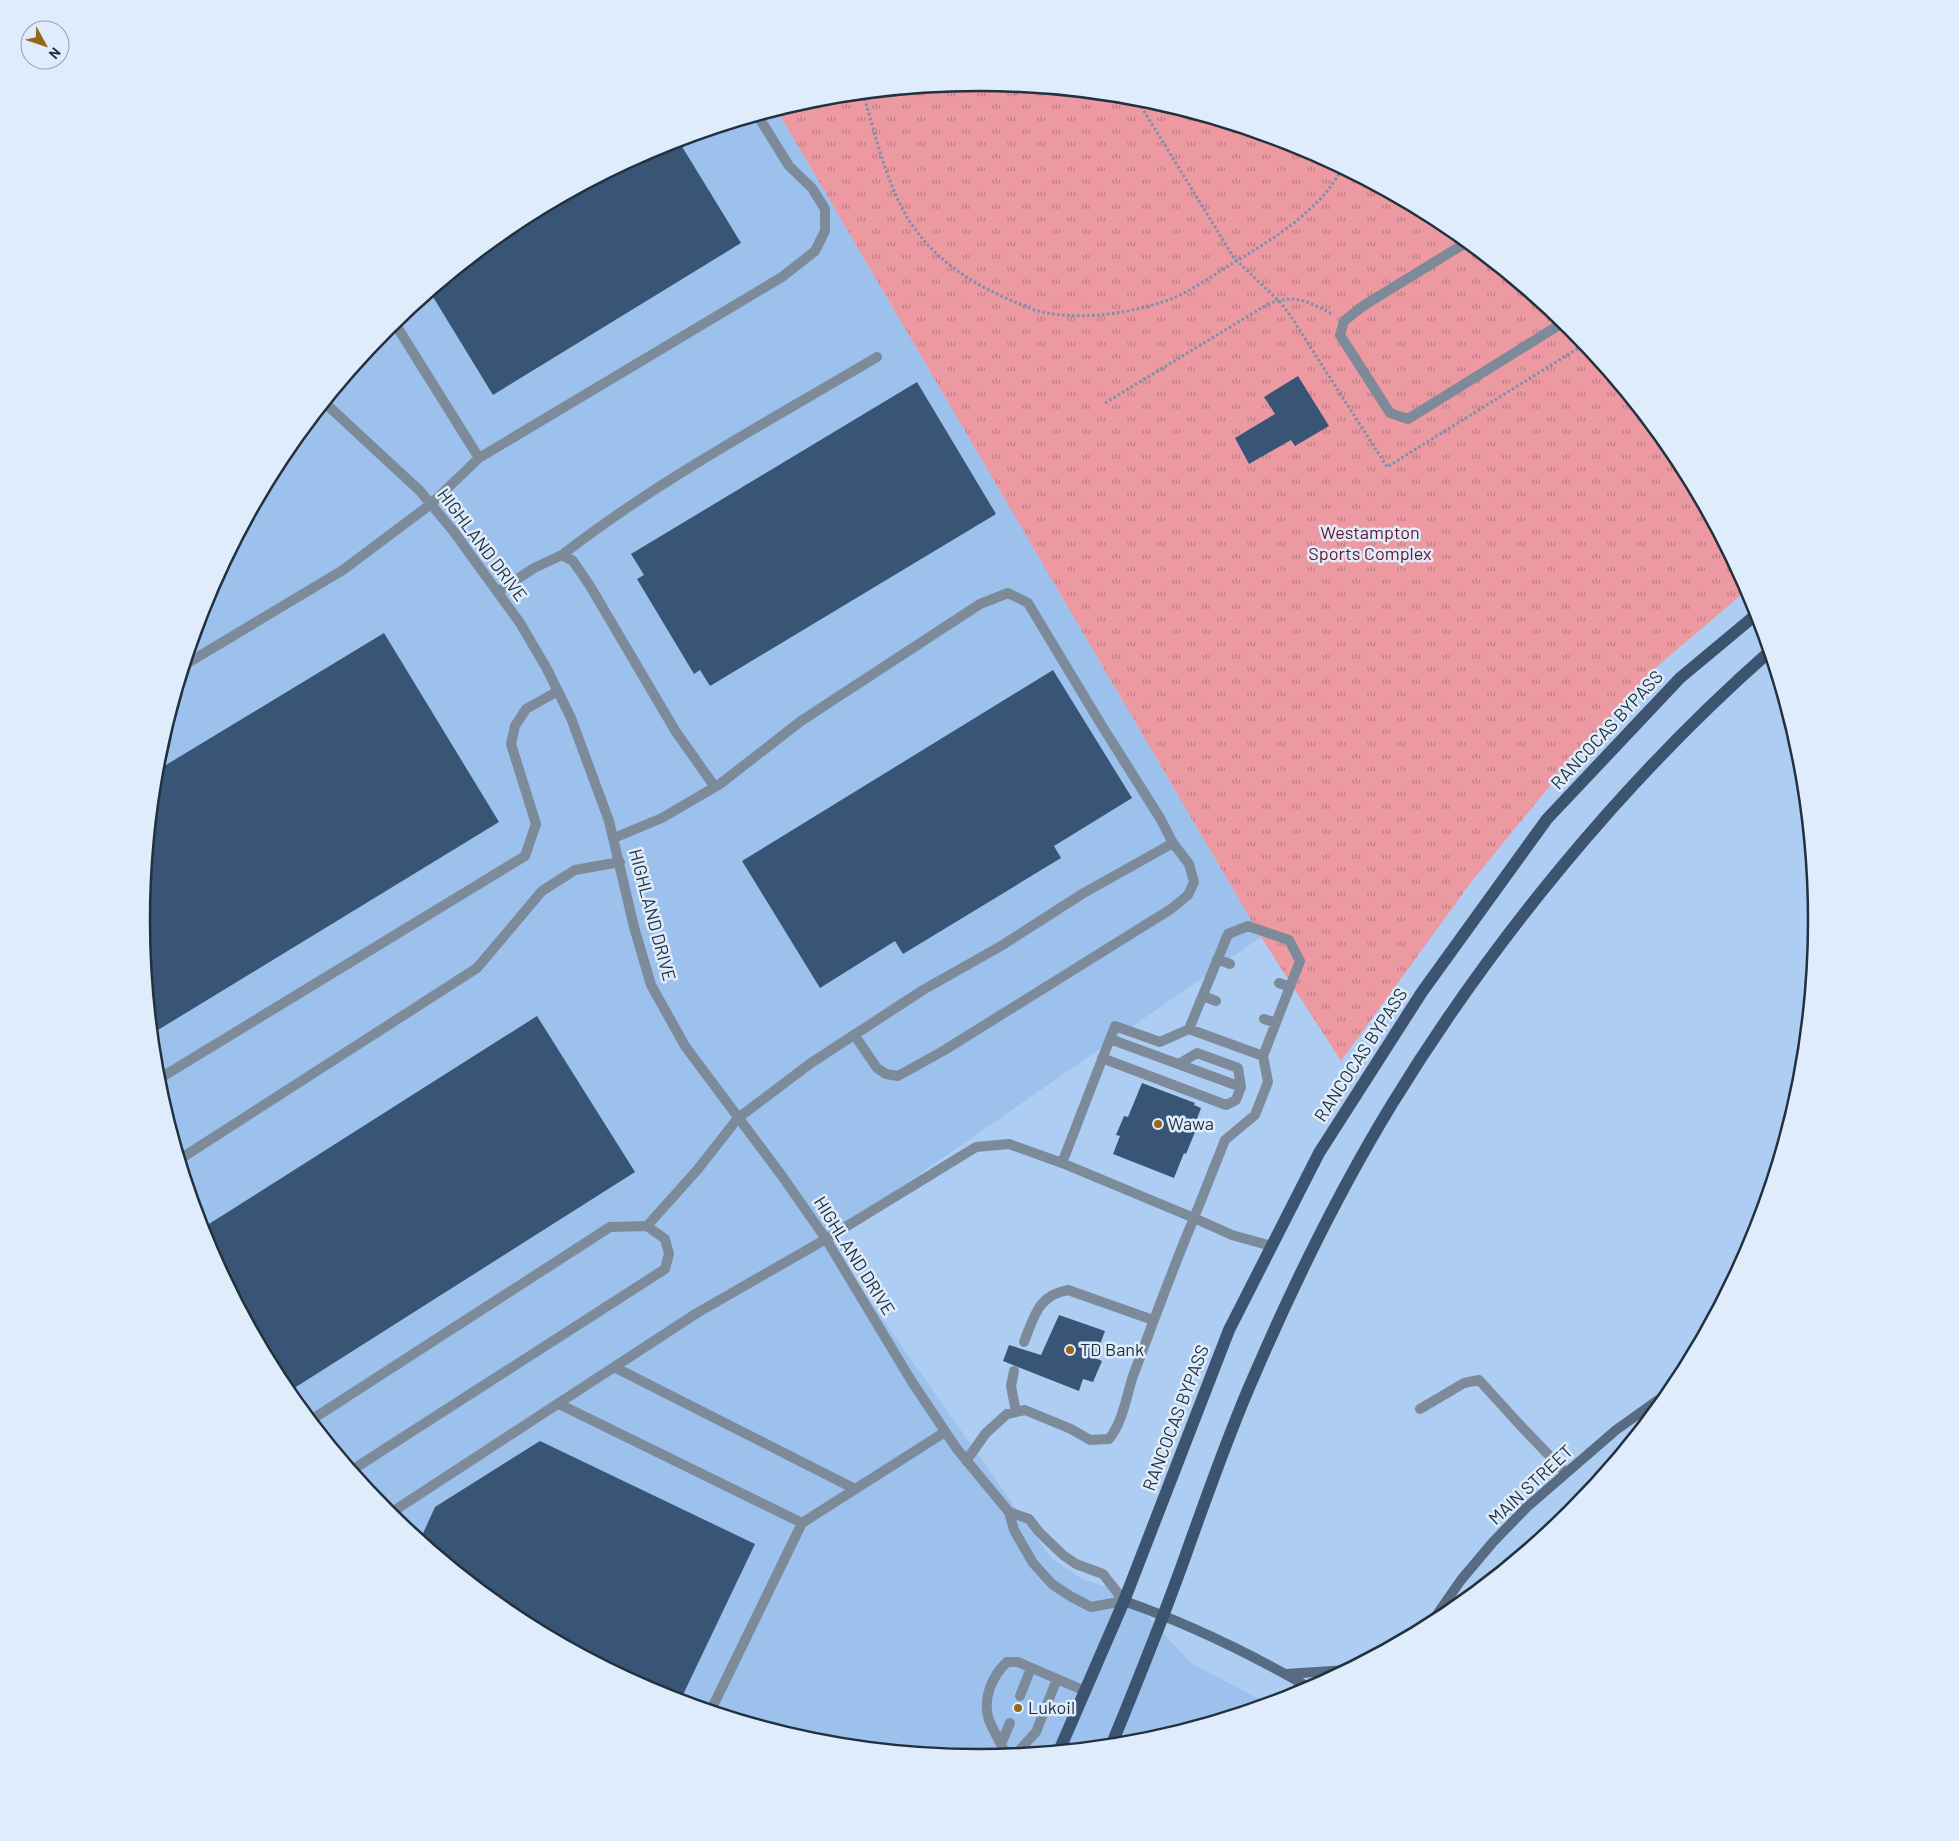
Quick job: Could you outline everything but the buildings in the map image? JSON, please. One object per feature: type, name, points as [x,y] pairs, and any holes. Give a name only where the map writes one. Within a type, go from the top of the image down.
[{"type":"main road","name":"RANCOCAS BYPASS","points":[[1061,1745],[1124,1601],[1229,1330],[1319,1153],[1422,992],[1547,819],[1680,678],[1752,618]]},
{"type":"main road","points":[[1114,1739],[1144,1667],[1208,1492],[1252,1379],[1303,1268],[1360,1159],[1405,1083],[1460,1001],[1537,898],[1603,820],[1667,750],[1766,656]]},
{"type":"street","points":[[192,660],[344,570],[431,504],[479,458],[782,277],[815,251],[825,232],[825,209],[812,188],[789,166],[761,121]]},
{"type":"street","points":[[1461,246],[1363,306],[1344,321],[1340,335],[1390,413],[1408,419],[1557,326]]},
{"type":"street","points":[[398,329],[479,458]]},
{"type":"street","points":[[498,592],[534,568],[562,555],[675,476],[878,357]]},
{"type":"street","name":"HIGHLAND DRIVE","points":[[329,407],[420,491],[520,622],[571,718],[591,769],[614,838],[634,927],[651,985],[685,1046],[782,1176],[826,1239],[912,1382],[945,1432],[966,1461],[1009,1512],[1014,1530],[1033,1563],[1052,1584],[1091,1607],[1124,1601],[1103,1574],[1076,1564],[1062,1555],[1038,1532],[1029,1519],[1009,1512]]},
{"type":"street","points":[[562,555],[572,561],[590,586],[676,732],[715,786]]},
{"type":"street","points":[[614,838],[662,818],[715,786],[801,721],[980,604],[1008,594],[1028,603],[1174,844],[1189,864],[1194,882],[1188,894],[1171,909],[943,1051],[898,1076],[886,1074],[877,1068],[855,1036]]},
{"type":"street","points":[[165,1075],[525,856],[536,824],[511,744],[515,726],[526,709],[558,692]]},
{"type":"street","points":[[647,1226],[698,1169],[738,1118],[810,1063],[855,1036],[923,990],[1001,946],[1082,894],[1174,844]]},
{"type":"street","points":[[185,1156],[477,968],[542,892],[576,870],[620,862]]},
{"type":"street","points":[[966,1461],[986,1433],[1007,1414],[1025,1410],[1072,1429],[1090,1440],[1109,1439],[1117,1429],[1153,1320],[1225,1140],[1255,1115],[1268,1082],[1263,1056],[1300,961],[1289,940],[1248,926],[1228,934],[1189,1029],[1160,1042],[1115,1026],[1062,1163]]},
{"type":"street","points":[[1217,959],[1230,964]]},
{"type":"street","points":[[1279,982],[1290,987]]},
{"type":"street","points":[[1203,996],[1216,1001]]},
{"type":"street","points":[[1264,1019],[1276,1023]]},
{"type":"street","points":[[1189,1029],[1263,1056]]},
{"type":"street","points":[[1110,1039],[1241,1087]]},
{"type":"street","points":[[1102,1058],[1226,1105],[1236,1100],[1241,1087],[1238,1068],[1197,1053],[1179,1064]]},
{"type":"street","points":[[396,1510],[697,1313],[826,1239],[976,1148],[1009,1144],[1062,1163],[1232,1235],[1271,1246]]},
{"type":"street","points":[[316,1417],[610,1227],[647,1226],[665,1239],[669,1254],[665,1269],[356,1467]]},
{"type":"street","points":[[1024,1342],[1040,1304],[1057,1292],[1068,1290],[1153,1320]]},
{"type":"street","points":[[614,1367],[855,1489]]},
{"type":"street","points":[[1014,1370],[1011,1386],[1016,1412]]},
{"type":"street","points":[[1420,1409],[1464,1383],[1480,1380],[1566,1473]]},
{"type":"street","points":[[559,1404],[802,1523]]},
{"type":"street","name":"MAIN STREET","points":[[1440,1610],[1461,1580],[1493,1542],[1527,1507],[1616,1430],[1652,1404]]},
{"type":"street","points":[[713,1706],[802,1523],[945,1432]]},
{"type":"street","points":[[1124,1601],[1163,1614],[1241,1649],[1304,1684]]},
{"type":"street","points":[[1004,1749],[989,1718],[987,1697],[996,1671],[1007,1662],[1018,1662],[1084,1691]]},
{"type":"street","points":[[1020,1696],[1031,1668]]},
{"type":"street","points":[[1286,1674],[1331,1671]]},
{"type":"street","points":[[1021,1748],[1036,1732],[1057,1679]]},
{"type":"street","points":[[1001,1744],[1010,1723]]},
{"type":"path","points":[[865,99],[893,190],[910,222],[922,238],[950,266],[966,278],[992,292],[1034,310],[1069,315],[1138,309],[1163,302],[1189,290],[1294,223],[1326,191],[1338,173]]},
{"type":"path","points":[[1105,402],[1268,304],[1278,300],[1297,298],[1344,321]]},
{"type":"shaded area","points":[[781,116],[1261,937],[826,1239],[1051,1558],[1084,1580],[1126,1593],[1192,1664],[1262,1700],[1194,1721],[1141,1734],[1088,1743],[980,1750],[925,1748],[871,1743],[818,1734],[713,1706],[662,1687],[613,1664],[565,1639],[519,1610],[475,1578],[433,1544],[393,1507],[356,1467],[290,1381],[261,1335],[213,1238],[194,1187],[166,1082],[157,1029],[152,975],[150,920],[152,866],[157,812],[166,759],[179,706],[194,654],[213,603],[236,554],[261,506],[290,460],[322,416],[356,374],[393,334],[433,297],[519,231],[565,202],[662,154],[713,135]]},
{"type":"green space","name":"Westampton Sports Complex","points":[[980,91],[1034,93],[1088,98],[1141,107],[1246,135],[1297,154],[1394,202],[1440,231],[1526,297],[1566,334],[1603,374],[1669,460],[1698,506],[1742,594],[1654,669],[1562,771],[1472,881],[1341,1061],[1261,937],[781,116],[818,107],[871,98],[925,93]]},
{"type":"place","name":"Wawa","points":[[1158,1124]]},
{"type":"place","name":"TD Bank","points":[[1070,1350]]},
{"type":"place","name":"Lukoil","points":[[1018,1708]]}]
